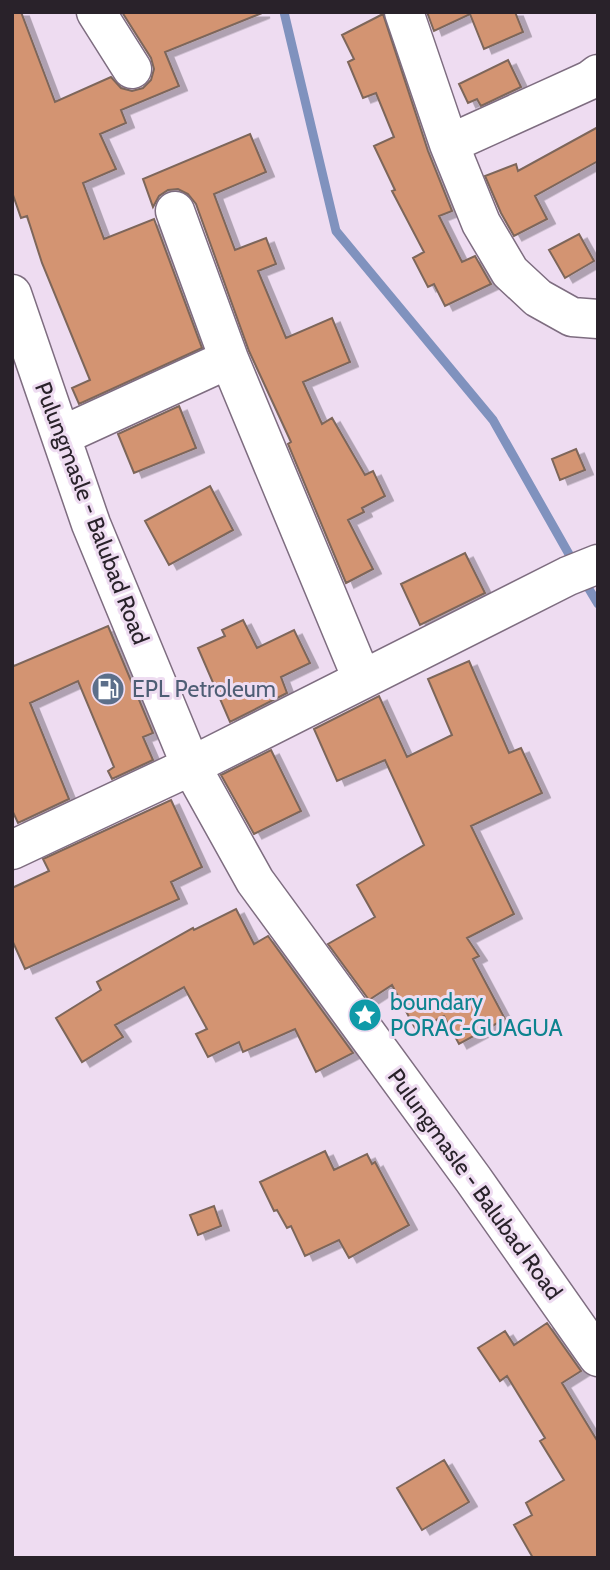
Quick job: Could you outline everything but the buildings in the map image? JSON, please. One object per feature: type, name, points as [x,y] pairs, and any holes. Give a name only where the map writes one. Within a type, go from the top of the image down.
[{"type":"street","points":[[96,12],[132,69]]},
{"type":"street","points":[[404,12],[449,144],[481,223],[510,272],[538,298],[572,317],[598,319]]},
{"type":"street","points":[[449,144],[598,74]]},
{"type":"street","points":[[176,211],[229,359],[362,679]]},
{"type":"street","name":"Pulungmasle - Balubad Road","points":[[12,294],[91,524],[191,766],[255,881],[473,1179],[598,1357]]},
{"type":"street","points":[[61,436],[229,359]]},
{"type":"street","points":[[12,850],[191,766],[585,569]]},
{"type":"waterway","points":[[284,12],[336,231],[493,420],[574,563]]},
{"type":"waterway","points":[[583,579],[598,604]]},
{"type":"place","name":"EPL Petroleum","points":[[108,689]]},
{"type":"place","name":"boundary PORAC-GUAGUA","points":[[365,1015]]}]
